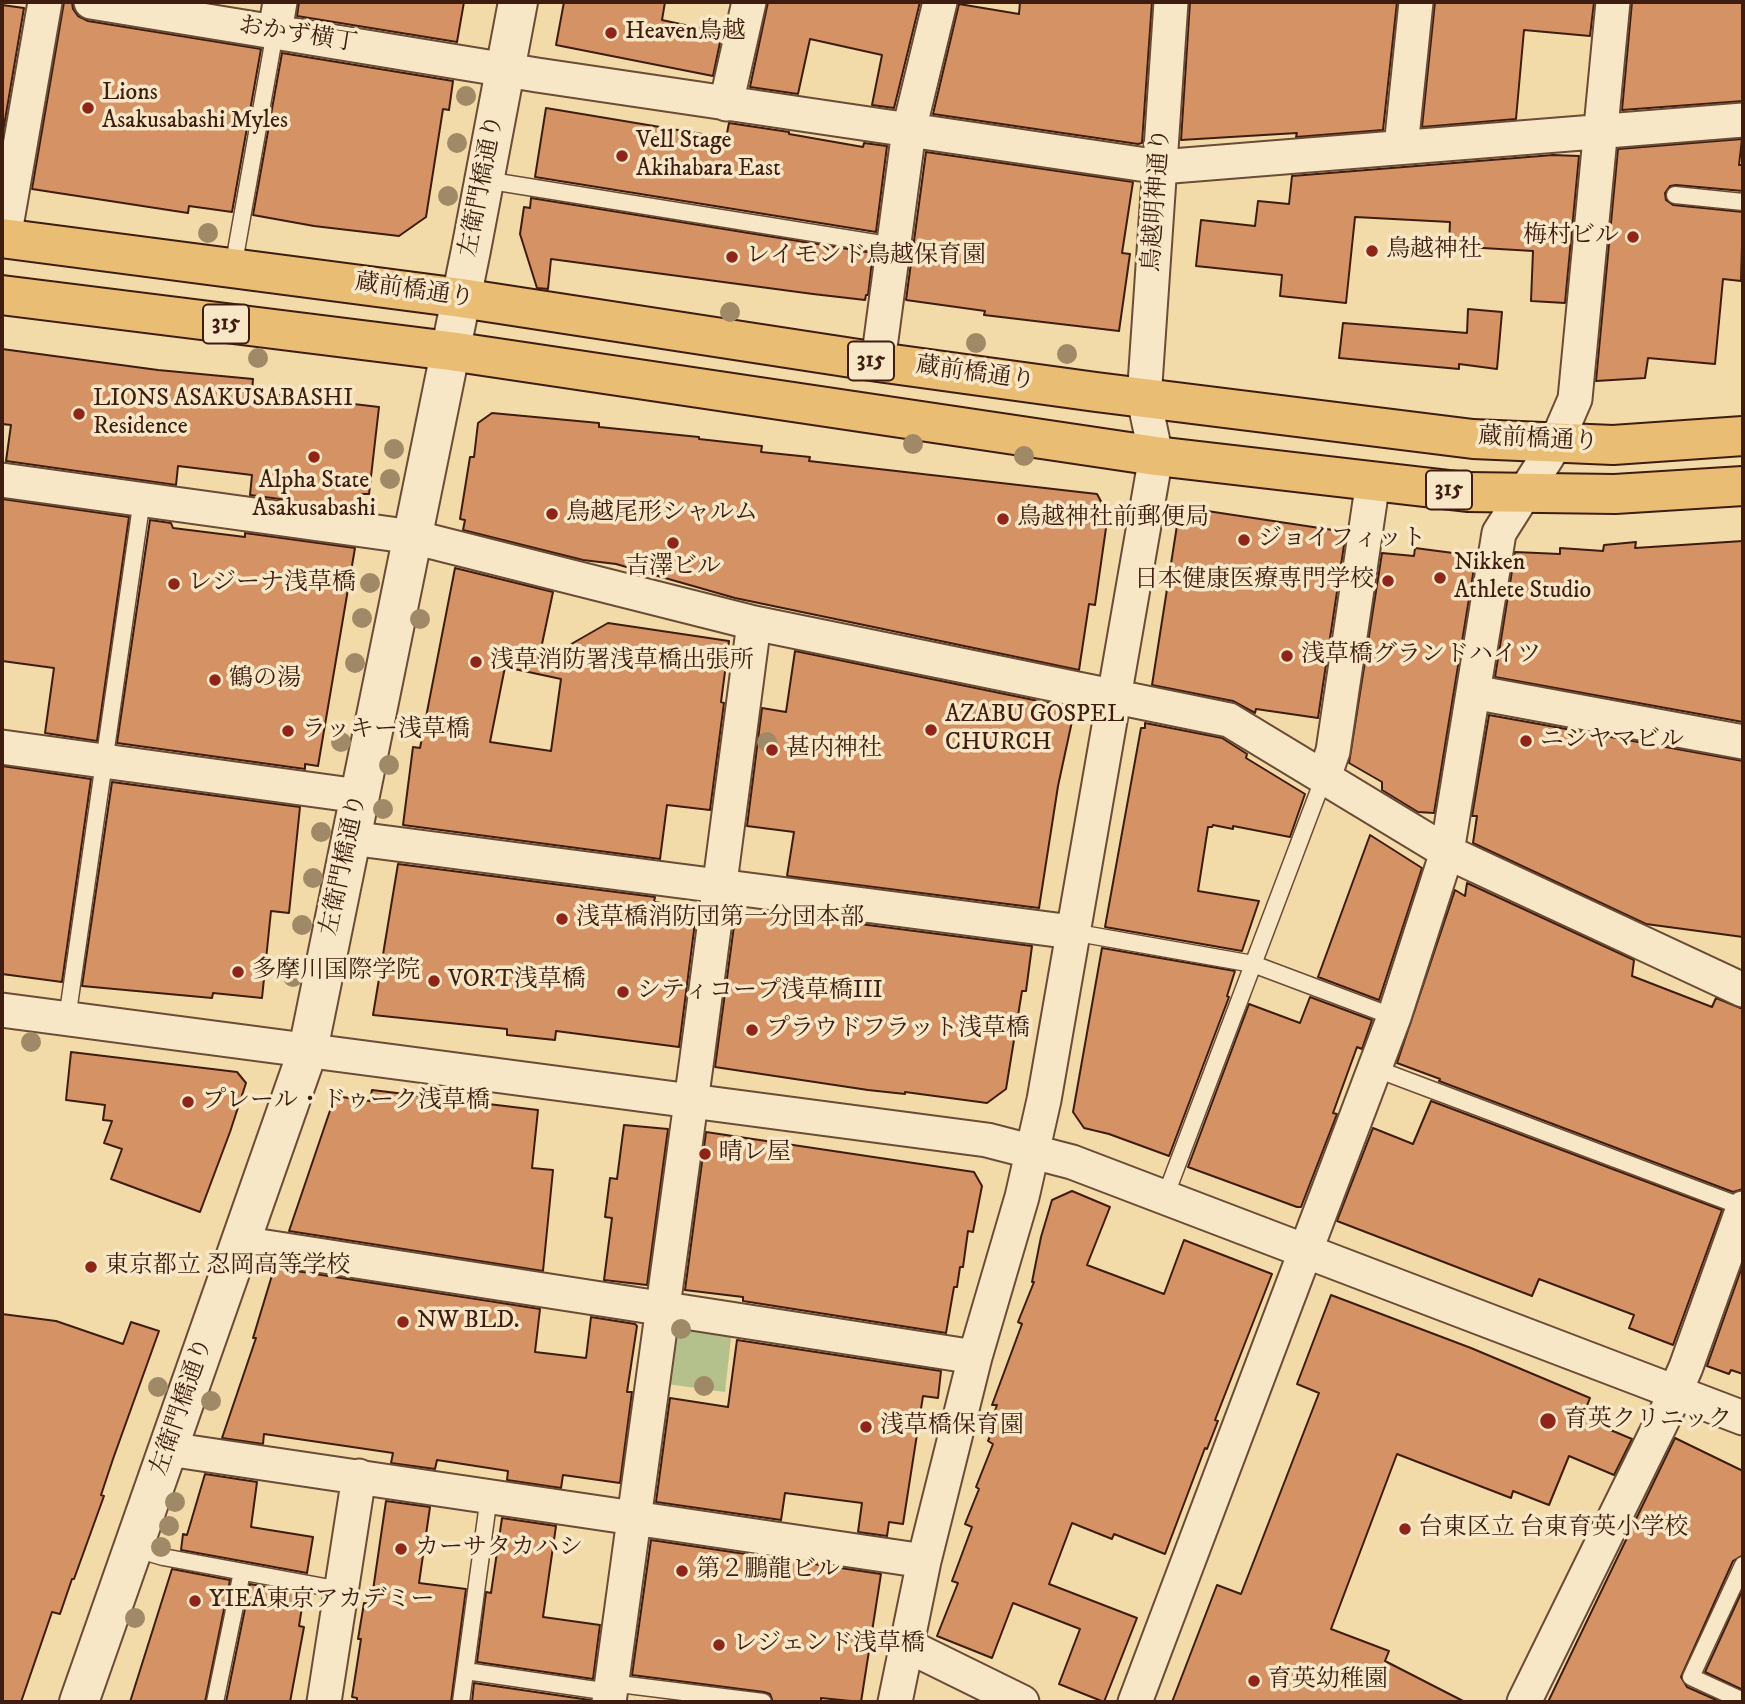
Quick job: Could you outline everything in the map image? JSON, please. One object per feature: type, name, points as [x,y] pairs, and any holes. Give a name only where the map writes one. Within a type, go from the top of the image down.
[{"type":"main road","name":"蔵前橋通り","points":[[3,238],[461,298],[878,362],[1473,439],[1613,445],[1743,436]]},
{"type":"main road","name":"蔵前橋通り","points":[[2,295],[450,351],[1156,456],[1467,492],[1615,494],[1743,486]]},
{"type":"street","points":[[3,238],[45,2]]},
{"type":"street","name":"おかず横丁","points":[[91,2],[278,17],[506,69],[1160,167],[1743,120]]},
{"type":"street","name":"左衛門橋通り","points":[[79,1702],[307,1050],[485,180],[518,2]]},
{"type":"street","points":[[726,104],[749,2]]},
{"type":"street","points":[[878,362],[909,130],[940,2]]},
{"type":"street","name":"鳥越明神通り","points":[[1156,456],[1144,398],[1171,2]]},
{"type":"street","points":[[1401,147],[1416,2]]},
{"type":"street","points":[[1135,1702],[1394,1017],[1447,852],[1499,533],[1556,443],[1575,399],[1613,2]]},
{"type":"street","points":[[895,1702],[924,1561],[975,1357],[1022,1197],[1032,1151],[1156,456]]},
{"type":"street","points":[[2,480],[413,537],[754,623],[1229,720],[1447,852],[1743,990]]},
{"type":"street","points":[[1324,777],[1333,751],[1373,481]]},
{"type":"street","points":[[610,1693],[754,623]]},
{"type":"street","points":[[1473,692],[1743,742]]},
{"type":"street","points":[[2,747],[359,796]]},
{"type":"street","points":[[350,838],[1072,932]]},
{"type":"street","points":[[2,1010],[987,1140],[1072,1162],[1743,1418]]},
{"type":"street","points":[[1524,1702],[1675,1392],[1743,1208]]},
{"type":"street","points":[[240,1243],[975,1357]]},
{"type":"street","points":[[168,1449],[924,1561]]},
{"type":"street","points":[[324,1702],[359,1476]]},
{"type":"street","points":[[908,1646],[1022,1702]]},
{"type":"lane","points":[[233,268],[278,17]]},
{"type":"lane","points":[[485,180],[894,246]]},
{"type":"lane","points":[[1675,195],[1743,202]]},
{"type":"lane","points":[[66,1019],[142,499]]},
{"type":"lane","points":[[1165,1197],[1324,777]]},
{"type":"lane","points":[[1072,932],[1253,964],[1394,1017]]},
{"type":"lane","points":[[1374,1068],[1743,1208]]},
{"type":"lane","points":[[461,1702],[489,1496]]},
{"type":"lane","points":[[133,1548],[163,1557],[341,1590]]},
{"type":"lane","points":[[1743,1565],[1691,1677],[1743,1701]]},
{"type":"lane","points":[[215,1702],[242,1572]]},
{"type":"lane","points":[[466,1671],[610,1693],[763,1702]]},
{"type":"green space","points":[[676,1320],[732,1329],[725,1392],[667,1384]]},
{"type":"building","points":[[64,2],[72,2],[78,16],[88,21],[261,49],[232,212],[189,206],[188,213],[32,189]]},
{"type":"building","points":[[299,2],[464,2],[457,42],[297,16]]},
{"type":"building","name":"Heaven鳥越","points":[[564,2],[665,2],[662,20],[722,33],[713,76],[556,45]]},
{"type":"building","points":[[768,2],[920,2],[894,108],[872,105],[882,55],[810,39],[798,94],[750,87]]},
{"type":"building","points":[[1020,2],[1152,2],[1142,143],[933,114],[959,4],[1019,14]]},
{"type":"building","points":[[1190,2],[1397,2],[1383,130],[1296,137],[1297,133],[1181,140]]},
{"type":"building","points":[[1435,2],[1594,2],[1590,36],[1524,30],[1516,119],[1422,127]]},
{"type":"building","points":[[1632,2],[1743,2],[1743,101],[1622,110]]},
{"type":"building","points":[[2,5],[24,8],[2,138]]},
{"type":"building","points":[[282,53],[453,81],[449,110],[443,109],[426,217],[399,236],[314,226],[253,215]]},
{"type":"building","points":[[546,108],[726,138],[729,123],[863,147],[864,143],[887,146],[876,232],[535,177]]},
{"type":"building","points":[[1742,139],[1739,165],[1743,165],[1743,191],[1676,185],[1670,186],[1665,193],[1666,200],[1673,205],[1743,212],[1741,281],[1723,279],[1715,364],[1648,358],[1645,378],[1596,381],[1618,149]]},
{"type":"building","points":[[926,152],[1133,182],[1122,253],[1130,254],[1119,331],[984,315],[985,311],[906,300]]},
{"type":"building","points":[[1553,155],[1579,156],[1565,303],[1531,301],[1533,251],[1449,246],[1450,222],[1355,217],[1346,303],[1280,296],[1282,275],[1196,266],[1201,220],[1255,226],[1258,201],[1289,204],[1292,176]]},
{"type":"building","points":[[531,198],[873,253],[868,295],[865,300],[551,259],[548,289],[537,288],[520,234],[524,207],[530,208]]},
{"type":"building","points":[[1468,309],[1502,312],[1497,369],[1459,364],[1459,369],[1339,358],[1343,323],[1467,333]]},
{"type":"building","points":[[2,349],[158,370],[253,379],[252,392],[379,407],[369,494],[362,494],[360,510],[250,495],[252,475],[178,466],[176,485],[6,461],[11,425],[2,424]]},
{"type":"building","points":[[492,413],[599,423],[599,427],[762,446],[761,452],[810,457],[809,461],[1097,494],[1108,514],[1095,605],[1089,604],[1079,670],[735,598],[616,564],[583,560],[463,530],[465,520],[460,519],[470,457],[474,457],[478,423]]},
{"type":"building","points":[[2,499],[129,517],[97,741],[45,733],[54,668],[2,661]]},
{"type":"building","points":[[1194,509],[1346,532],[1318,718],[1256,709],[1255,713],[1233,701],[1152,685],[1178,519]]},
{"type":"building","points":[[150,520],[171,523],[173,528],[245,537],[245,533],[355,548],[318,766],[305,764],[305,769],[117,743]]},
{"type":"building","points":[[1743,541],[1743,722],[1495,677],[1515,552],[1560,554],[1560,548],[1603,551],[1604,545],[1636,542],[1635,548]]},
{"type":"building","points":[[1415,548],[1476,556],[1434,813],[1418,812],[1382,790],[1382,782],[1349,763],[1382,553],[1414,556]]},
{"type":"building","points":[[455,568],[553,592],[538,663],[608,623],[729,641],[710,810],[667,805],[660,859],[403,825],[413,747],[420,748]],"holes":[[[505,667],[561,679],[551,751],[490,742]]]},
{"type":"building","points":[[795,651],[1073,708],[1039,908],[787,876],[794,832],[747,826],[762,708],[786,712]]},
{"type":"building","points":[[1489,715],[1743,761],[1743,937],[1646,924],[1473,843],[1477,816],[1472,816]]},
{"type":"building","points":[[1145,723],[1222,738],[1247,754],[1246,758],[1305,794],[1290,837],[1233,826],[1233,829],[1213,825],[1208,827],[1198,891],[1259,901],[1242,951],[1105,927],[1141,728],[1145,728]]},
{"type":"building","points":[[2,766],[91,779],[62,982],[2,974]]},
{"type":"building","points":[[112,782],[300,807],[289,913],[271,911],[262,998],[213,993],[212,998],[82,986]]},
{"type":"building","points":[[1370,835],[1422,868],[1379,1000],[1318,977]]},
{"type":"building","points":[[398,864],[655,897],[654,902],[697,907],[679,1047],[556,1031],[555,1040],[507,1035],[507,1029],[373,1015]]},
{"type":"building","points":[[1467,883],[1634,960],[1632,976],[1712,1007],[1716,998],[1743,1009],[1743,1189],[1733,1192],[1397,1063],[1455,890],[1465,896]]},
{"type":"building","points":[[736,911],[781,918],[782,914],[1032,946],[1026,991],[1022,991],[1006,1089],[987,1103],[868,1090],[715,1067]]},
{"type":"building","points":[[1102,948],[1235,971],[1227,996],[1229,997],[1169,1156],[1109,1134],[1084,1128],[1073,1112]]},
{"type":"building","points":[[1310,997],[1372,1020],[1362,1049],[1357,1047],[1333,1113],[1337,1114],[1301,1207],[1297,1207],[1188,1167],[1249,1004],[1300,1023]]},
{"type":"building","points":[[71,1052],[237,1072],[246,1083],[200,1212],[111,1179],[122,1149],[104,1143],[112,1121],[103,1120],[105,1105],[66,1100]]},
{"type":"building","points":[[372,1090],[538,1110],[532,1168],[553,1170],[543,1271],[289,1231],[335,1096],[370,1101]]},
{"type":"building","points":[[1431,1101],[1722,1210],[1673,1345],[1629,1328],[1634,1315],[1539,1279],[1532,1296],[1337,1221],[1373,1128],[1413,1144]]},
{"type":"building","points":[[624,1125],[668,1129],[647,1285],[604,1280],[612,1218],[605,1217],[610,1178],[617,1179]]},
{"type":"building","points":[[706,1132],[974,1172],[982,1186],[973,1232],[968,1231],[963,1267],[960,1267],[957,1287],[954,1287],[946,1333],[743,1301],[743,1297],[685,1290]]},
{"type":"building","points":[[1072,1191],[1110,1207],[1087,1265],[1164,1294],[1184,1240],[1272,1274],[1165,1554],[1114,1534],[1112,1539],[1072,1523],[1049,1584],[1137,1618],[1104,1702],[1059,1684],[1080,1629],[1013,1603],[992,1658],[937,1636],[958,1583],[952,1581],[972,1527],[965,1524],[993,1444],[988,1441],[998,1417],[993,1416],[997,1405],[992,1405],[1022,1324],[1018,1322],[1034,1282],[1041,1237],[1052,1200]]},
{"type":"building","points":[[1743,1264],[1743,1374],[1731,1370],[1729,1374],[1707,1366]]},
{"type":"building","points":[[277,1268],[540,1309],[535,1352],[586,1358],[591,1317],[635,1324],[637,1326],[627,1392],[632,1392],[620,1483],[563,1475],[561,1488],[507,1480],[508,1471],[437,1460],[435,1469],[391,1463],[393,1453],[264,1434],[263,1444],[222,1438],[256,1338],[253,1338],[273,1272]]},
{"type":"building","points":[[1331,1295],[1471,1348],[1590,1398],[1582,1418],[1632,1439],[1614,1475],[1569,1456],[1549,1505],[1513,1491],[1511,1498],[1397,1454],[1331,1629],[1389,1651],[1385,1661],[1465,1702],[1172,1702],[1217,1585],[1241,1594],[1319,1393],[1297,1384]]},
{"type":"building","points":[[2,1314],[56,1321],[123,1344],[131,1322],[159,1331],[74,1579],[60,1614],[52,1612],[21,1702],[2,1702]]},
{"type":"building","points":[[737,1340],[941,1371],[938,1398],[923,1396],[903,1524],[889,1522],[887,1536],[858,1532],[862,1503],[785,1493],[781,1520],[656,1502],[670,1398],[728,1407]]},
{"type":"building","points":[[1675,1438],[1743,1471],[1743,1555],[1733,1561],[1681,1677],[1687,1687],[1721,1702],[1548,1702]]},
{"type":"building","points":[[205,1474],[257,1482],[251,1527],[313,1537],[307,1573],[181,1550],[183,1534],[187,1535]]},
{"type":"building","points":[[386,1501],[430,1507],[419,1583],[466,1589],[451,1702],[357,1702],[357,1698],[352,1697],[364,1603],[371,1604]]},
{"type":"building","points":[[502,1518],[556,1526],[543,1617],[600,1625],[593,1679],[477,1662],[486,1592],[491,1593]]},
{"type":"building","points":[[651,1540],[881,1574],[861,1702],[821,1698],[821,1702],[773,1702],[770,1694],[764,1692],[632,1675]]},
{"type":"building","points":[[172,1569],[230,1580],[205,1702],[130,1702]]},
{"type":"building","points":[[250,1584],[304,1594],[299,1626],[304,1627],[290,1702],[226,1702]]},
{"type":"building","points":[[1743,1589],[1743,1690],[1705,1672]]},
{"type":"building","points":[[474,1683],[590,1700],[590,1702],[472,1702]]},
{"type":"place","name":"Heaven鳥越","points":[[611,33]]},
{"type":"place","name":"Lions Asakusabashi Myles","points":[[88,108]]},
{"type":"place","name":"Vell Stage Akihabara East","points":[[622,156]]},
{"type":"place","name":"梅村ビル","points":[[1633,237]]},
{"type":"place","name":"鳥越神社","points":[[1372,251]]},
{"type":"place","name":"レイモンド鳥越保育園","points":[[732,257]]},
{"type":"place","name":"LIONS ASAKUSABASHI Residence","points":[[79,414]]},
{"type":"place","name":"Alpha State Asakusabashi","points":[[314,457]]},
{"type":"place","name":"鳥越尾形シャルム","points":[[552,514]]},
{"type":"place","name":"鳥越神社前郵便局","points":[[1003,519]]},
{"type":"place","name":"ジョイフィット","points":[[1244,540]]},
{"type":"place","name":"吉澤ビル","points":[[673,543]]},
{"type":"place","name":"Nikken Athlete Studio","points":[[1440,578]]},
{"type":"place","name":"日本健康医療専門学校","points":[[1388,581]]},
{"type":"place","name":"レジーナ浅草橋","points":[[174,584]]},
{"type":"place","name":"浅草橋グランドハイツ","points":[[1287,656]]},
{"type":"place","name":"浅草消防署浅草橋出張所","points":[[476,662]]},
{"type":"place","name":"鶴の湯","points":[[215,680]]},
{"type":"place","name":"AZABU GOSPEL CHURCH","points":[[931,730]]},
{"type":"place","name":"ラッキー浅草橋","points":[[288,731]]},
{"type":"place","name":"ニシヤマビル","points":[[1526,741]]},
{"type":"place","name":"甚内神社","points":[[772,750]]},
{"type":"place","name":"浅草橋消防団第一分団本部","points":[[562,919]]},
{"type":"place","name":"多摩川国際学院","points":[[238,972]]},
{"type":"place","name":"VORT浅草橋","points":[[434,981]]},
{"type":"place","name":"シティコープ浅草橋III","points":[[623,992]]},
{"type":"place","name":"プラウドフラット浅草橋","points":[[752,1030]]},
{"type":"place","name":"プレール・ドゥーク浅草橋","points":[[188,1102]]},
{"type":"place","name":"晴レ屋","points":[[705,1154]]},
{"type":"place","name":"東京都立 忍岡高等学校","points":[[91,1267]]},
{"type":"place","name":"NW BLD.","points":[[403,1322]]},
{"type":"place","name":"育英クリニック","points":[[1548,1421]]},
{"type":"place","name":"浅草橋保育園","points":[[866,1427]]},
{"type":"place","name":"台東区立 台東育英小学校","points":[[1405,1529]]},
{"type":"place","name":"カーサタカハシ","points":[[401,1549]]},
{"type":"place","name":"第２鵬龍ビル","points":[[682,1571]]},
{"type":"place","name":"YIEA東京アカデミー","points":[[195,1601]]},
{"type":"place","name":"レジェンド浅草橋","points":[[719,1645]]},
{"type":"place","name":"育英幼稚園","points":[[1254,1681]]}]
